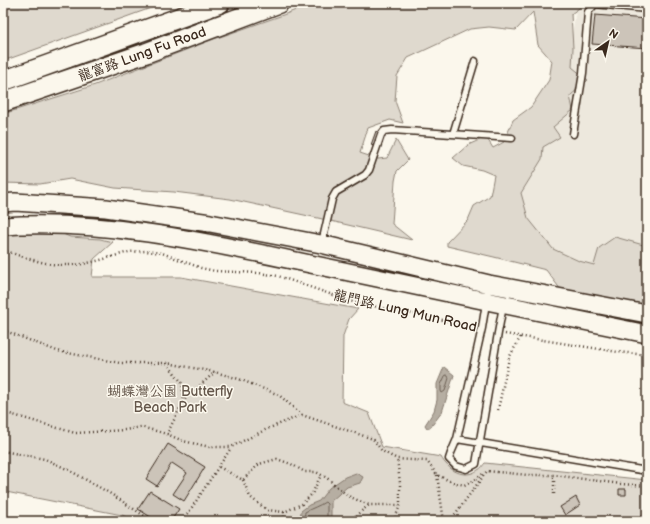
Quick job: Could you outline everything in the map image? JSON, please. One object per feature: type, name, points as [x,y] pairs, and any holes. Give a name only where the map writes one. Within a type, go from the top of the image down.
[{"type":"main road","name":"龍富路 Lung Fu Road","points":[[3,81],[220,3]]},
{"type":"main road","name":"龍富路 Lung Fu Road","points":[[3,102],[146,53],[279,3]]},
{"type":"main road","name":"龍門路 Lung Mun Road","points":[[3,203],[15,202],[106,208],[210,223],[321,244],[647,334]]},
{"type":"main road","name":"龍門路 Lung Mun Road","points":[[3,226],[42,225],[108,228],[172,237],[487,301],[502,293],[647,314]]},
{"type":"lane","points":[[573,134],[583,74],[588,12],[594,4],[647,9]]},
{"type":"lane","points":[[453,134],[475,62]]},
{"type":"lane","points":[[321,244],[332,199],[336,192],[365,175],[369,170],[381,135],[384,132],[392,130],[512,138]]},
{"type":"lane","points":[[487,301],[457,439],[450,459],[456,466],[466,469],[476,464],[498,333],[502,293]]},
{"type":"lane","points":[[457,439],[647,471]]},
{"type":"path","name":"龍門路 Lung Mun Road","points":[[3,250],[44,262],[70,265],[83,264],[136,251],[152,251],[169,255],[192,265],[209,270],[274,275],[353,302],[482,328]]},
{"type":"path","points":[[3,330],[57,351],[120,363],[167,363],[215,372],[239,379],[279,395],[302,415],[373,439],[382,451],[397,459],[427,461],[437,475],[444,521]]},
{"type":"path","points":[[498,333],[618,352],[647,355]]},
{"type":"path","points":[[498,410],[509,358],[521,336]]},
{"type":"path","points":[[167,363],[182,383],[184,400]]},
{"type":"path","points":[[167,434],[184,400],[215,372]]},
{"type":"path","points":[[3,412],[75,433],[125,430],[141,427],[167,434],[183,441],[210,447],[231,447],[267,429],[302,415]]},
{"type":"path","points":[[183,521],[231,447]]},
{"type":"path","points":[[3,450],[45,460],[63,468],[111,494],[152,521]]},
{"type":"path","points":[[243,480],[259,464],[277,459],[292,464],[305,472],[316,472],[348,496],[369,505],[400,505]]},
{"type":"path","points":[[394,521],[400,505],[400,483],[397,459]]},
{"type":"path","points":[[219,467],[243,480],[250,497],[267,510],[284,512],[302,504],[312,494],[321,475]]},
{"type":"path","points":[[437,475],[452,482],[464,484],[474,480],[487,471],[528,475],[554,475],[647,486]]},
{"type":"path","points":[[450,521],[487,471]]},
{"type":"path","points":[[554,475],[554,494]]},
{"type":"path","points":[[349,521],[369,505]]},
{"type":"path","points":[[284,512],[284,521]]},
{"type":"shaded area","points":[[579,3],[647,3],[647,279],[527,258],[516,186],[562,94],[577,5]]},
{"type":"green space","points":[[3,3],[165,3],[3,61]]},
{"type":"green space","points":[[314,3],[586,3],[571,14],[573,48],[572,67],[588,80],[570,96],[573,110],[553,127],[560,137],[543,147],[542,159],[521,193],[528,218],[553,249],[579,261],[594,265],[599,248],[615,237],[647,246],[647,305],[561,290],[546,270],[447,246],[447,242],[468,220],[474,206],[490,196],[494,175],[482,170],[463,166],[453,158],[468,145],[486,137],[493,148],[504,142],[513,120],[531,107],[549,80],[552,61],[538,45],[533,12],[516,30],[489,27],[470,29],[408,58],[397,76],[395,101],[403,123],[390,120],[368,128],[360,153],[378,159],[387,158],[396,140],[408,160],[397,171],[392,224],[412,240],[230,199],[174,192],[115,188],[70,179],[40,184],[3,183],[3,114],[95,85],[214,39]]},
{"type":"green space","name":"蝴蝶灣公園 Butterfly Beach Park","points":[[26,219],[70,237],[100,239],[113,242],[94,259],[92,277],[181,277],[358,309],[349,319],[343,336],[342,402],[369,413],[382,447],[441,457],[448,466],[462,474],[473,473],[480,469],[485,463],[647,480],[647,521],[135,521],[122,515],[3,491],[3,230]]},
{"type":"water","points":[[444,367],[454,375],[442,412],[430,428],[427,428],[425,425],[434,411],[437,400],[437,384]]},
{"type":"water","points":[[356,473],[363,477],[360,483],[347,487],[331,501],[331,520],[300,521],[301,511],[309,505],[319,501],[329,488],[345,477]]},
{"type":"building","points":[[595,15],[647,19],[647,48],[592,44]]},
{"type":"building","points":[[376,131],[380,133],[376,147],[371,145]]},
{"type":"building","points":[[168,444],[205,467],[184,501],[173,494],[187,473],[172,463],[157,486],[146,479]]},
{"type":"building","points":[[619,489],[626,489],[626,495],[619,495]]},
{"type":"building","points":[[150,491],[179,509],[171,521],[157,521],[138,509]]},
{"type":"building","points":[[576,497],[580,505],[565,515],[560,507]]}]
